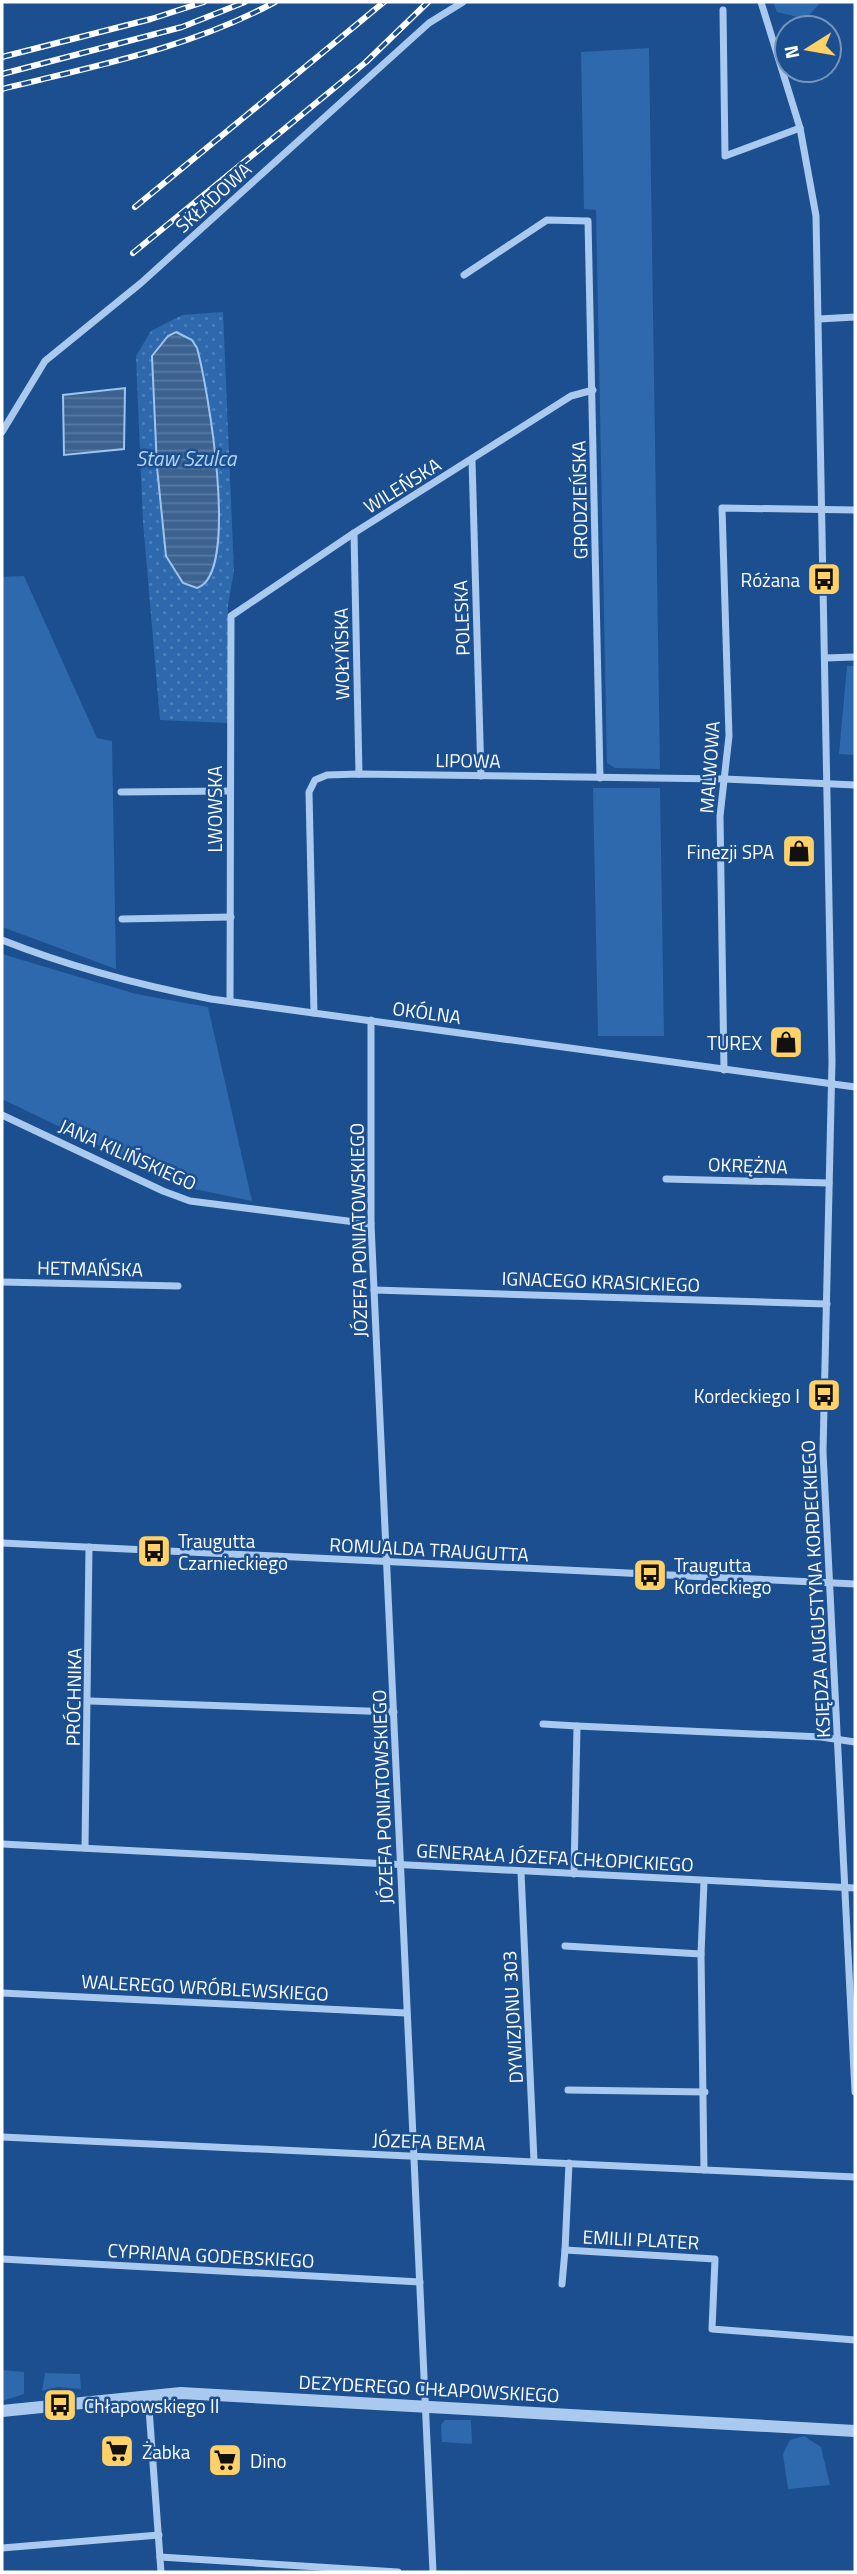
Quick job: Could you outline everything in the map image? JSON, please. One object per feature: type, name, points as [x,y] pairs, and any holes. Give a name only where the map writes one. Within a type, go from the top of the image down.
[{"type":"street","name":"SKŁADOWA","points":[[2,432],[45,361],[141,283],[429,23],[463,2]]},
{"type":"street","points":[[761,2],[800,128],[817,216],[832,1084]]},
{"type":"street","points":[[723,10],[724,156],[800,128]]},
{"type":"street","name":"GRODZIEŃSKA","points":[[464,275],[547,220],[588,221],[600,778]]},
{"type":"street","points":[[819,319],[855,317]]},
{"type":"street","name":"WILEŃSKA","points":[[232,616],[354,533],[571,396],[593,390]]},
{"type":"street","name":"POLESKA","points":[[472,460],[481,776]]},
{"type":"street","name":"MALWOWA","points":[[724,1070],[720,816],[730,736],[722,508],[823,510]]},
{"type":"street","points":[[823,510],[855,510]]},
{"type":"street","name":"WOŁYŃSKA","points":[[354,533],[359,774]]},
{"type":"street","name":"LWOWSKA","points":[[230,1001],[232,616]]},
{"type":"street","points":[[825,657],[855,657]]},
{"type":"street","name":"LIPOWA","points":[[314,1013],[309,792],[315,780],[327,775],[359,774],[724,779],[855,785]]},
{"type":"street","points":[[121,792],[230,791]]},
{"type":"street","points":[[122,919],[231,917]]},
{"type":"street","name":"OKÓLNA","points":[[2,940],[44,957],[137,985],[314,1013],[855,1087]]},
{"type":"street","name":"JÓZEFA PONIATOWSKIEGO","points":[[371,1020],[371,1224],[433,2572]]},
{"type":"street","name":"KSIĘDZA AUGUSTYNA KORDECKIEGO","points":[[832,1084],[823,1435],[855,2092]]},
{"type":"street","name":"JANA KILIŃSKIEGO","points":[[2,1115],[163,1191],[190,1200],[371,1224]]},
{"type":"street","name":"OKRĘŻNA","points":[[666,1178],[829,1183]]},
{"type":"street","name":"HETMAŃSKA","points":[[2,1282],[178,1286]]},
{"type":"street","name":"IGNACEGO KRASICKIEGO","points":[[374,1290],[827,1304]]},
{"type":"street","name":"ROMUALDA TRAUGUTTA","points":[[2,1543],[855,1584]]},
{"type":"street","name":"PRÓCHNIKA","points":[[86,1848],[90,1701],[89,1547]]},
{"type":"street","points":[[90,1701],[394,1712]]},
{"type":"street","points":[[543,1724],[855,1742]]},
{"type":"street","points":[[574,1874],[577,1726]]},
{"type":"street","name":"GENERAŁA JÓZEFA CHŁOPICKIEGO","points":[[2,1844],[855,1888]]},
{"type":"street","name":"DYWIZJONU 303","points":[[522,1871],[534,2161]]},
{"type":"street","points":[[704,1881],[701,1954],[704,2170]]},
{"type":"street","points":[[565,1946],[701,1954]]},
{"type":"street","name":"WALEREGO WRÓBLEWSKIEGO","points":[[2,1993],[406,2013]]},
{"type":"street","points":[[568,2090],[705,2092]]},
{"type":"street","name":"JÓZEFA BEMA","points":[[2,2137],[855,2177]]},
{"type":"street","name":"EMILII PLATER","points":[[569,2163],[565,2250],[715,2259],[712,2329],[855,2340]]},
{"type":"street","points":[[562,2284],[565,2250]]},
{"type":"street","name":"CYPRIANA GODEBSKIEGO","points":[[2,2259],[419,2282]]},
{"type":"street","name":"DEZYDEREGO CHŁAPOWSKIEGO","points":[[2,2411],[181,2393],[855,2431]]},
{"type":"street","points":[[148,2395],[161,2572]]},
{"type":"street","points":[[2,2547],[159,2535]]},
{"type":"street","points":[[160,2557],[398,2572]]},
{"type":"shaded area","points":[[773,2],[821,2],[810,14],[777,12]]},
{"type":"shaded area","points":[[649,48],[660,769],[615,768],[607,763],[596,210],[584,209],[581,52]]},
{"type":"shaded area","points":[[223,312],[234,571],[228,605],[228,723],[160,720],[143,522],[136,356],[151,331],[182,315]]},
{"type":"shaded area","points":[[24,576],[97,738],[112,741],[116,969],[2,927],[2,577]]},
{"type":"shaded area","points":[[847,666],[855,666],[855,755],[839,754]]},
{"type":"shaded area","points":[[593,788],[660,788],[664,1036],[598,1036]]},
{"type":"shaded area","points":[[2,954],[136,994],[208,1007],[252,1201],[185,1187],[2,1099]]},
{"type":"shaded area","points":[[2,2370],[24,2372],[24,2394],[2,2401]]},
{"type":"shaded area","points":[[45,2373],[80,2374],[81,2389],[58,2387],[42,2391]]},
{"type":"shaded area","points":[[445,2420],[471,2420],[472,2444],[442,2442],[441,2425]]},
{"type":"shaded area","points":[[804,2436],[821,2447],[830,2485],[788,2489],[783,2454],[790,2440]]},
{"type":"water","name":"Staw Szulca","points":[[176,332],[192,340],[197,348],[213,436],[217,476],[217,550],[210,575],[197,588],[183,583],[166,556],[157,467],[152,356],[168,336]]},
{"type":"water","points":[[125,388],[124,449],[64,455],[63,395]]},
{"type":"railway","points":[[2,57],[151,19],[204,2]]},
{"type":"railway","points":[[2,74],[182,27],[245,2]]},
{"type":"railway","points":[[2,89],[176,44],[210,32],[275,2]]},
{"type":"railway","points":[[135,207],[384,2]]},
{"type":"railway","points":[[133,253],[366,62],[428,2]]},
{"type":"place","name":"Różana","points":[[824,579]]},
{"type":"place","name":"Finezji SPA","points":[[799,851]]},
{"type":"place","name":"TUREX","points":[[786,1042]]},
{"type":"place","name":"Kordeckiego I","points":[[824,1395]]},
{"type":"place","name":"Traugutta Czarnieckiego","points":[[154,1551]]},
{"type":"place","name":"Traugutta Kordeckiego","points":[[650,1575]]},
{"type":"place","name":"Chłapowskiego II","points":[[60,2405]]},
{"type":"place","name":"Żabka","points":[[117,2451]]},
{"type":"place","name":"Dino","points":[[225,2460]]}]
